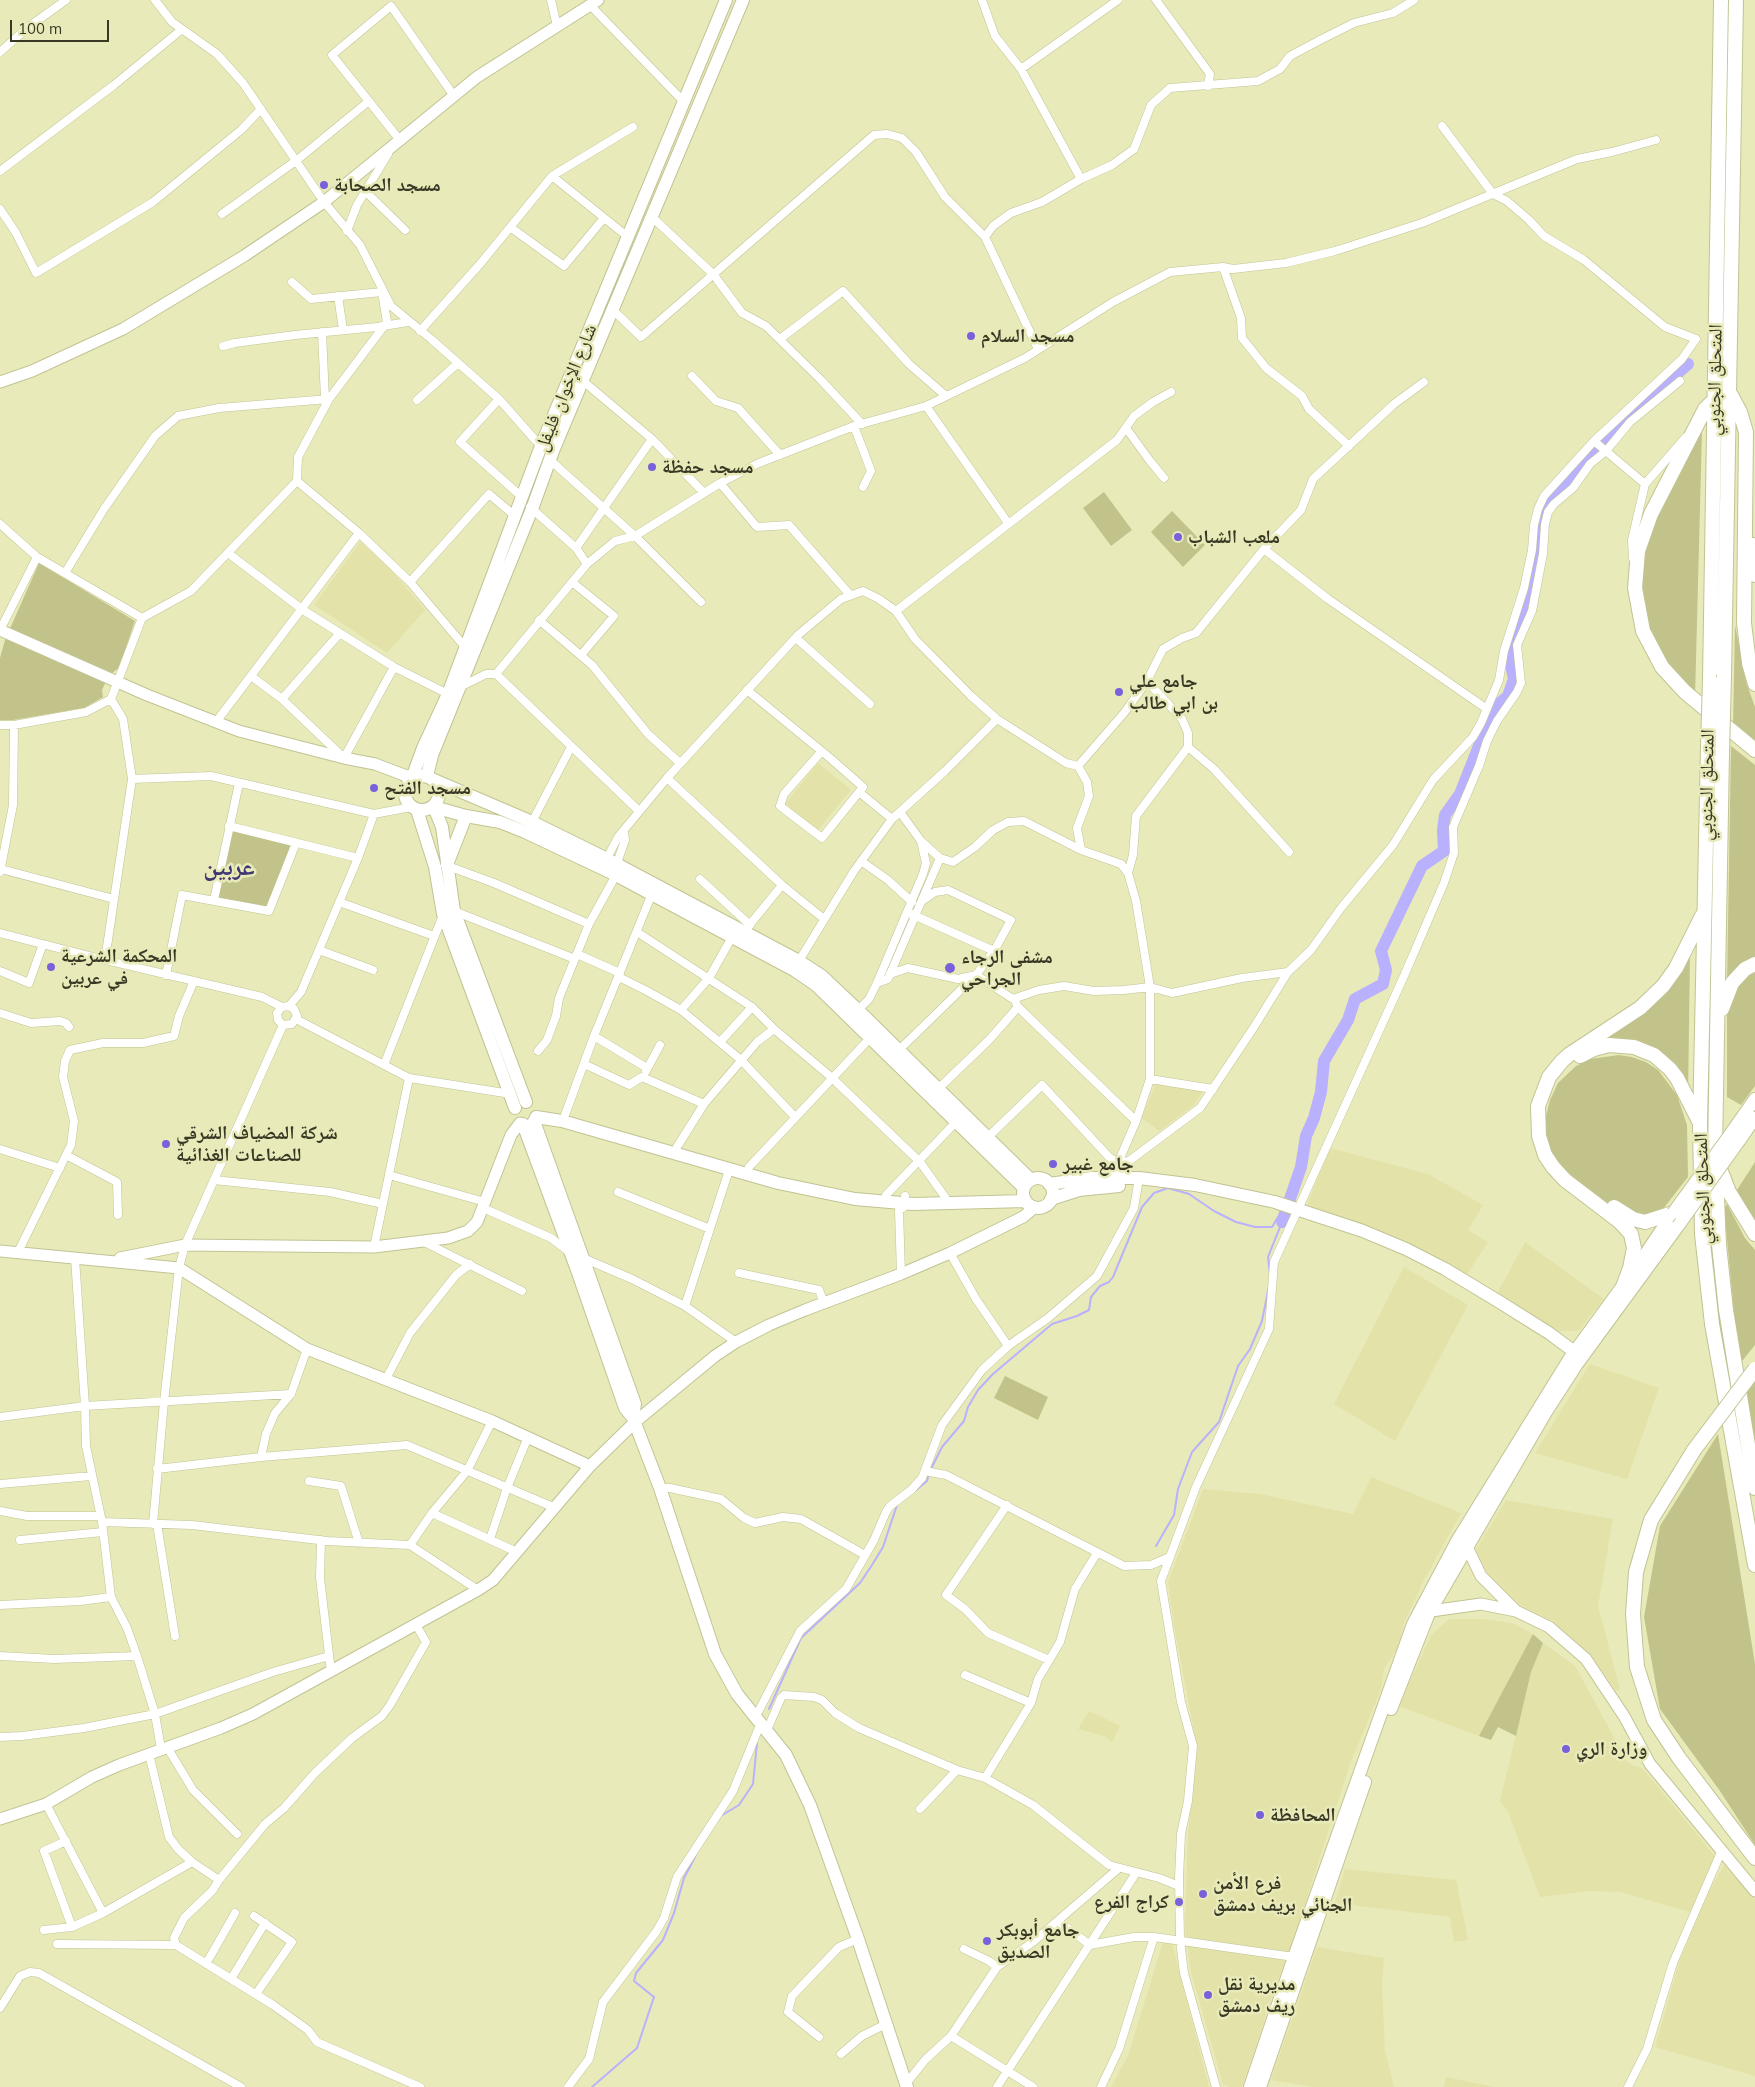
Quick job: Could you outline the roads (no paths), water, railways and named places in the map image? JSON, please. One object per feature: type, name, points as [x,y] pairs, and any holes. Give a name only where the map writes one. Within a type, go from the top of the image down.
[{"type":"highway","name":"المتحلق الجنوبي","points":[[1721,0],[1710,679],[1700,1125],[1702,1234],[1712,1324],[1755,1565]]},
{"type":"highway","name":"المتحلق الجنوبي","points":[[1736,0],[1715,1150],[1719,1245],[1725,1302],[1755,1488]]},
{"type":"highway","points":[[1755,684],[1747,650],[1744,623],[1746,432],[1740,412],[1730,398],[1715,401],[1705,409],[1651,514],[1638,552],[1635,588],[1639,617],[1648,644],[1662,667],[1685,692],[1755,750]]},
{"type":"highway","points":[[1746,504],[1752,534],[1755,575]]},
{"type":"highway","points":[[1623,1287],[1630,1268],[1634,1248],[1631,1234],[1620,1222],[1565,1180],[1545,1155],[1539,1136],[1537,1116],[1541,1096],[1549,1077],[1572,1057],[1632,1014],[1656,993],[1676,968],[1704,911]]},
{"type":"highway","points":[[1717,1022],[1732,983],[1745,970],[1755,964]]},
{"type":"highway","points":[[1675,1220],[1651,1221],[1633,1219],[1570,1174],[1555,1155],[1548,1140],[1545,1125],[1547,1097],[1560,1072],[1572,1057],[1609,1045],[1634,1047],[1654,1055],[1677,1078],[1700,1125]]},
{"type":"highway","points":[[1715,1150],[1722,1178],[1755,1234]]},
{"type":"highway","points":[[1755,1369],[1694,1450],[1651,1520],[1636,1572],[1633,1614],[1637,1666],[1654,1720],[1679,1758],[1755,1858]]},
{"type":"main road","name":"شارع الإخوان فليفل","points":[[431,778],[432,755],[462,686],[532,509],[548,452],[628,237],[726,0]]},
{"type":"main road","name":"شارع الإخوان فليفل","points":[[412,778],[419,756],[448,694],[522,497],[548,452],[583,381],[743,0]]},
{"type":"main road","points":[[0,382],[32,372],[123,329],[244,256],[324,202],[397,141],[501,60],[594,2]]},
{"type":"main road","points":[[0,630],[239,731],[375,764],[412,778],[431,778],[532,822],[611,868],[654,890],[732,937],[822,976],[988,1137],[1028,1194]]},
{"type":"main road","points":[[412,778],[405,788],[405,795],[414,808],[441,866]]},
{"type":"main road","points":[[431,778],[440,792],[439,799],[434,807]]},
{"type":"main road","points":[[434,807],[442,827],[441,866],[449,913],[511,1094],[527,1115],[562,1122],[737,1168],[832,1196],[905,1200],[946,1205],[1028,1194]]},
{"type":"main road","points":[[414,808],[423,811],[434,807],[466,816],[500,822],[611,868]]},
{"type":"main road","points":[[441,866],[466,816]]},
{"type":"main road","points":[[654,890],[748,928],[796,965],[1042,1207],[1051,1199],[1079,1190],[1139,1181]]},
{"type":"main road","points":[[449,913],[527,1115],[577,1256],[624,1408],[634,1420],[660,1488],[715,1654],[737,1694],[786,1755],[796,1772],[810,1805],[858,1939],[905,2086]]},
{"type":"main road","points":[[1576,1358],[1734,1138],[1755,1099]]},
{"type":"main road","points":[[527,1115],[565,1115],[677,1147],[737,1168],[811,1184],[905,1200],[1028,1194]]},
{"type":"main road","points":[[109,1261],[185,1245],[374,1246],[448,1238],[468,1231],[477,1222],[511,1135],[527,1115]]},
{"type":"main road","points":[[1734,1138],[1755,1118]]},
{"type":"main road","points":[[1049,1184],[1092,1178],[1118,1178],[1195,1185],[1273,1205],[1362,1234],[1406,1249],[1542,1328],[1576,1358]]},
{"type":"main road","points":[[0,1819],[46,1804],[92,1778],[253,1714],[478,1590],[493,1580],[590,1466],[634,1420],[714,1356],[769,1325],[901,1274],[1023,1217],[1028,1194],[1043,1179],[1049,1184],[1052,1191],[1051,1199]]},
{"type":"main road","points":[[0,1251],[179,1268],[307,1349],[492,1421],[590,1466]]},
{"type":"main road","points":[[1260,2087],[1424,1612],[1457,1541],[1623,1287],[1644,1265]]},
{"type":"main road","points":[[1250,2087],[1294,1957],[1413,1624],[1424,1612],[1468,1549],[1542,1410]]},
{"type":"main road","points":[[1457,1541],[1468,1549],[1481,1576],[1516,1611]]},
{"type":"main road","points":[[1424,1612],[1481,1604],[1516,1611],[1550,1627],[1586,1659],[1624,1716],[1650,1764],[1755,1891]]},
{"type":"street","points":[[0,52],[27,28],[66,0]]},
{"type":"street","points":[[155,0],[172,22],[200,40],[231,66],[324,202],[360,245],[390,306],[499,399],[548,452],[701,602]]},
{"type":"street","points":[[551,0],[557,26]]},
{"type":"street","points":[[982,0],[995,36],[1021,68],[1080,179]]},
{"type":"street","points":[[1021,68],[1118,0]]},
{"type":"street","points":[[1156,0],[1210,74],[1208,86]]},
{"type":"street","points":[[985,237],[993,226],[1011,213],[1042,202],[1080,179],[1112,165],[1134,149],[1151,105],[1170,88],[1258,81],[1280,69],[1290,56],[1354,22],[1393,13],[1414,0]]},
{"type":"street","points":[[594,2],[684,102]]},
{"type":"street","points":[[347,231],[353,212],[364,190],[397,141],[369,101],[332,55],[394,3],[454,96]]},
{"type":"street","points":[[0,171],[182,30]]},
{"type":"street","points":[[222,214],[297,160],[369,101]]},
{"type":"street","points":[[0,209],[16,233],[36,273],[153,202],[241,130],[261,109]]},
{"type":"street","points":[[420,331],[480,264],[552,176],[633,126]]},
{"type":"street","points":[[988,1137],[1042,1085],[1109,1157],[1118,1163],[1129,1161],[1200,1108],[1288,972],[1311,950],[1341,908],[1393,845],[1433,780],[1472,737],[1500,680],[1504,651],[1524,588],[1538,509],[1544,496],[1559,477],[1594,441],[1682,359],[1696,340],[1665,327],[1596,269],[1544,236],[1507,201],[1493,194],[1442,126]]},
{"type":"street","points":[[613,310],[641,337],[874,135],[887,134],[902,138],[916,152],[945,197],[985,237],[1038,349]]},
{"type":"street","points":[[496,674],[587,564],[615,541],[635,536],[720,483],[780,455],[858,425],[926,406],[1025,358],[1113,302],[1170,272],[1223,267],[1233,269],[1286,263],[1335,251],[1422,223],[1577,159],[1656,140]]},
{"type":"street","points":[[552,176],[628,237]]},
{"type":"street","points":[[364,190],[405,230]]},
{"type":"street","points":[[652,217],[713,274],[742,313],[766,326],[780,339],[858,425],[871,471],[863,487]]},
{"type":"street","points":[[510,227],[564,266],[604,218]]},
{"type":"street","points":[[1223,267],[1241,318],[1242,338],[1266,368],[1302,396],[1309,409],[1349,446]]},
{"type":"street","points":[[292,282],[311,299],[382,292]]},
{"type":"street","points":[[780,339],[843,291],[909,364],[946,396]]},
{"type":"street","points":[[0,725],[14,725],[86,712],[111,699],[142,618],[191,591],[297,481],[298,457],[327,399],[379,336],[387,322],[388,316],[382,292]]},
{"type":"street","points":[[338,296],[343,330]]},
{"type":"street","points":[[223,346],[408,322]]},
{"type":"street","points":[[322,332],[327,399]]},
{"type":"street","points":[[417,400],[458,363]]},
{"type":"street","points":[[692,376],[716,402],[738,408],[780,455]]},
{"type":"street","points":[[583,381],[652,439],[704,492]]},
{"type":"street","points":[[1216,2087],[1184,1973],[1180,1940],[1179,1886],[1181,1834],[1188,1801],[1193,1751],[1190,1733],[1180,1702],[1161,1581],[1196,1486],[1268,1329],[1274,1262],[1404,976],[1444,883],[1454,853],[1452,827],[1479,766],[1487,741],[1521,683],[1518,645],[1532,611],[1543,554],[1545,524],[1548,512],[1554,504],[1573,488],[1590,464],[1606,450],[1630,422],[1680,381]]},
{"type":"street","points":[[1078,766],[1124,713],[1147,681],[1163,649],[1182,638],[1196,633],[1264,549],[1301,510],[1313,480],[1394,404],[1424,382]]},
{"type":"street","points":[[896,611],[1008,522],[1117,440],[1134,416],[1171,392]]},
{"type":"street","points":[[65,573],[104,509],[155,436],[178,416],[219,408],[327,399]]},
{"type":"street","points":[[499,399],[460,442],[576,548],[587,564]]},
{"type":"street","points":[[926,406],[1008,522]]},
{"type":"street","points":[[1126,428],[1164,478]]},
{"type":"street","points":[[1636,567],[1632,551],[1632,540],[1645,484],[1678,445],[1694,431]]},
{"type":"street","points":[[576,548],[652,439]]},
{"type":"street","points":[[1594,441],[1645,484]]},
{"type":"street","points":[[297,481],[359,533],[410,582],[466,647]]},
{"type":"street","points":[[720,483],[758,527],[788,525],[850,595]]},
{"type":"street","points":[[410,582],[489,494],[515,516]]},
{"type":"street","points":[[0,524],[37,557],[142,618]]},
{"type":"street","points":[[216,722],[303,610],[359,533]]},
{"type":"street","points":[[1264,549],[1398,650],[1486,709]]},
{"type":"street","points":[[228,553],[303,610],[394,667],[448,694]]},
{"type":"street","points":[[0,630],[37,557]]},
{"type":"street","points":[[572,582],[614,616],[581,655]]},
{"type":"street","points":[[538,1052],[547,1040],[556,1016],[559,998],[611,868],[625,840],[624,832],[639,811],[680,763],[796,638],[841,599],[850,595],[862,591],[879,599],[896,611],[915,639],[970,696],[997,719],[1066,763],[1078,766],[1087,782],[1089,796],[1077,828],[1081,850]]},
{"type":"street","points":[[539,620],[592,664],[648,734],[680,763]]},
{"type":"street","points":[[282,699],[340,633]]},
{"type":"street","points":[[796,638],[870,704]]},
{"type":"street","points":[[251,676],[282,699],[344,758],[394,667]]},
{"type":"street","points":[[462,686],[486,674],[496,674],[639,811]]},
{"type":"street","points":[[1128,873],[1133,855],[1136,816],[1188,747],[1188,733],[1182,720],[1147,681]]},
{"type":"street","points":[[747,690],[863,787],[822,838],[780,806],[784,794],[821,752]]},
{"type":"street","points":[[105,960],[132,779],[123,719],[111,699]]},
{"type":"street","points":[[796,965],[861,861],[892,819],[997,719]]},
{"type":"street","points":[[14,725],[13,805],[0,870],[56,882],[114,899]]},
{"type":"street","points":[[1472,737],[1487,741]]},
{"type":"street","points":[[532,822],[571,747]]},
{"type":"street","points":[[1188,747],[1214,769],[1289,852]]},
{"type":"street","points":[[132,779],[211,776],[374,814],[414,808]]},
{"type":"street","points":[[667,778],[782,885],[824,919]]},
{"type":"street","points":[[214,900],[238,783]]},
{"type":"street","points":[[859,792],[892,819]]},
{"type":"street","points":[[900,812],[921,841],[940,858],[953,862],[975,847],[994,830],[1008,822],[1024,821],[1081,850],[1121,864],[1128,873],[1136,901],[1150,987],[1150,1079],[1136,1121],[1118,1163],[1118,1178]]},
{"type":"street","points":[[283,1025],[277,1017],[301,992],[358,858],[374,814]]},
{"type":"street","points":[[229,826],[358,858]]},
{"type":"street","points":[[858,1010],[869,999],[877,983],[912,902],[926,863],[921,841]]},
{"type":"street","points":[[166,975],[182,894],[269,911],[296,843]]},
{"type":"street","points":[[877,983],[888,979],[940,858]]},
{"type":"street","points":[[861,861],[888,880],[912,902]]},
{"type":"street","points":[[441,866],[494,883],[589,924]]},
{"type":"street","points":[[700,879],[748,928],[782,885]]},
{"type":"street","points":[[565,1115],[594,1036],[654,890]]},
{"type":"street","points":[[899,1050],[976,975],[994,951],[1011,920],[948,890],[935,892],[922,901]]},
{"type":"street","points":[[339,902],[434,936]]},
{"type":"street","points":[[907,912],[994,951]]},
{"type":"street","points":[[384,1065],[434,936],[449,913],[576,957],[619,975],[681,1010],[741,1060],[795,1117]]},
{"type":"street","points":[[637,932],[752,1007],[920,1162],[945,1197]]},
{"type":"street","points":[[0,933],[262,997],[294,1010],[296,1019],[409,1078],[511,1094]]},
{"type":"street","points":[[681,1010],[709,978],[732,937]]},
{"type":"street","points":[[0,971],[29,983],[43,944]]},
{"type":"street","points":[[319,950],[373,970]]},
{"type":"street","points":[[890,974],[908,968],[958,979],[976,975],[1013,999],[1018,1007],[1136,1121]]},
{"type":"street","points":[[1013,999],[1039,990],[1064,986],[1094,991],[1150,987],[1172,993],[1242,978],[1288,972]]},
{"type":"street","points":[[18,1252],[71,1145],[74,1121],[63,1077],[65,1061],[70,1050],[103,1043],[143,1043],[174,1036],[178,1016],[194,981]]},
{"type":"street","points":[[720,1042],[752,1007]]},
{"type":"street","points":[[938,1089],[989,1040],[1018,1007]]},
{"type":"street","points":[[0,1013],[31,1024],[60,1021],[66,1023],[69,1027]]},
{"type":"street","points":[[283,1025],[292,1024],[296,1019]]},
{"type":"street","points":[[175,1636],[155,1524],[157,1469],[179,1268],[185,1245],[283,1025]]},
{"type":"street","points":[[677,1147],[704,1104],[757,1042],[774,1029]]},
{"type":"street","points":[[594,1036],[647,1068]]},
{"type":"street","points":[[685,1306],[710,1229],[737,1168],[795,1117],[870,1038]]},
{"type":"street","points":[[584,1064],[629,1085],[642,1077],[660,1044]]},
{"type":"street","points":[[642,1077],[704,1104]]},
{"type":"street","points":[[374,1246],[409,1078]]},
{"type":"street","points":[[1150,1079],[1213,1089]]},
{"type":"street","points":[[886,1196],[956,1122]]},
{"type":"street","points":[[0,1149],[60,1168]]},
{"type":"street","points":[[66,1155],[117,1182],[118,1215]]},
{"type":"street","points":[[389,1175],[484,1205],[551,1238],[577,1256],[632,1279],[685,1306],[736,1342]]},
{"type":"street","points":[[214,1180],[330,1192],[383,1204]]},
{"type":"street","points":[[568,2087],[589,2059],[603,2002],[656,1932],[664,1918],[677,1877],[733,1791],[800,1632],[846,1588],[890,1506],[917,1484],[925,1471],[942,1425],[982,1370],[1008,1346],[1048,1318],[1098,1276],[1134,1208],[1139,1181]]},
{"type":"street","points":[[618,1192],[710,1229]]},
{"type":"street","points":[[901,1274],[899,1210],[904,1207],[905,1200]]},
{"type":"street","points":[[424,1242],[522,1291]]},
{"type":"street","points":[[950,1252],[976,1299],[1008,1346]]},
{"type":"street","points":[[75,1258],[86,1446],[101,1519],[111,1596],[127,1628],[137,1656],[164,1748],[193,1790],[237,1834]]},
{"type":"street","points":[[386,1379],[410,1333],[456,1275],[470,1264]]},
{"type":"street","points":[[739,1273],[819,1290],[824,1303]]},
{"type":"street","points":[[261,1457],[266,1434],[275,1413],[291,1394],[307,1349]]},
{"type":"street","points":[[0,1417],[85,1406],[291,1394]]},
{"type":"street","points":[[410,1545],[432,1513],[467,1471],[492,1421]]},
{"type":"street","points":[[490,1539],[506,1488],[528,1436]]},
{"type":"street","points":[[157,1469],[261,1457],[407,1445],[554,1507]]},
{"type":"street","points":[[925,1471],[946,1474],[1124,1566],[1151,1565],[1170,1557]]},
{"type":"street","points":[[0,1484],[91,1476]]},
{"type":"street","points":[[309,1481],[341,1486],[359,1542]]},
{"type":"street","points":[[660,1488],[670,1488],[721,1499],[744,1518],[755,1523],[783,1517],[801,1519],[864,1555]]},
{"type":"street","points":[[1007,1505],[946,1595],[965,1609],[988,1633],[1049,1660]]},
{"type":"street","points":[[0,1511],[27,1516],[192,1525],[321,1540],[410,1545],[478,1590]]},
{"type":"street","points":[[432,1513],[517,1552]]},
{"type":"street","points":[[20,1540],[103,1532]]},
{"type":"street","points":[[321,1540],[320,1578],[331,1672]]},
{"type":"street","points":[[985,1778],[1031,1703],[1038,1680],[1060,1642],[1075,1589],[1097,1553]]},
{"type":"street","points":[[0,1605],[80,1601],[111,1596]]},
{"type":"street","points":[[176,1945],[174,1938],[184,1918],[212,1891],[265,1824],[284,1808],[315,1773],[352,1738],[382,1716],[426,1642],[416,1624]]},
{"type":"street","points":[[0,1656],[54,1659],[137,1656]]},
{"type":"street","points":[[0,1737],[84,1728],[155,1714],[273,1672],[328,1656]]},
{"type":"street","points":[[965,1675],[1031,1703]]},
{"type":"street","points":[[761,1724],[781,1698],[788,1694],[807,1695],[822,1700],[834,1713],[859,1728],[957,1770],[985,1778],[1033,1805],[1109,1865],[1159,1878],[1179,1886]]},
{"type":"street","points":[[149,1754],[169,1837],[178,1849],[192,1862],[219,1880]]},
{"type":"street","points":[[920,1809],[957,1770]]},
{"type":"street","points":[[46,1804],[103,1913]]},
{"type":"street","points":[[66,1841],[44,1851],[72,1927]]},
{"type":"street","points":[[1628,2087],[1647,2049],[1673,1963],[1722,1850]]},
{"type":"street","points":[[44,1930],[72,1927],[103,1913],[192,1862]]},
{"type":"street","points":[[905,2086],[925,2060],[950,2036],[997,1967],[1058,1921],[1119,1868]]},
{"type":"street","points":[[997,2087],[1136,1873]]},
{"type":"street","points":[[206,1964],[235,1913]]},
{"type":"street","points":[[254,1916],[292,1942],[256,1994]]},
{"type":"street","points":[[1058,1921],[1090,1945],[1134,1937],[1154,1937],[1294,1957]]},
{"type":"street","points":[[231,1978],[265,1923]]},
{"type":"street","points":[[1102,2087],[1119,2049],[1154,1937]]},
{"type":"street","points":[[819,2037],[788,2012],[792,1996],[839,1946],[858,1939]]},
{"type":"street","points":[[57,1944],[176,1945],[256,1994],[308,2030],[317,2042],[420,2087]]},
{"type":"street","points":[[964,1949],[997,1967]]},
{"type":"street","points":[[0,2008],[20,1976],[30,1972],[39,1973],[241,2087]]},
{"type":"street","points":[[841,2054],[862,2036],[886,2024]]},
{"type":"street","points":[[950,2036],[1033,2087]]},
{"type":"waterway","points":[[1282,1222],[1301,1167],[1306,1136],[1314,1118],[1321,1092],[1324,1061],[1348,1020],[1355,999],[1383,984],[1386,970],[1381,951],[1422,866],[1444,851],[1443,830],[1445,815],[1460,794],[1494,708],[1508,696],[1514,679],[1510,660],[1511,643],[1515,630],[1526,614],[1536,565],[1539,528],[1544,507],[1571,482],[1584,463],[1628,415],[1688,364]]},
{"type":"waterway","points":[[932,1467],[942,1447],[964,1421],[968,1407],[978,1390],[993,1374],[1052,1324],[1089,1310],[1091,1297],[1100,1286],[1109,1282],[1113,1277],[1142,1207],[1154,1193],[1168,1188],[1189,1194],[1214,1211],[1236,1222],[1255,1227],[1272,1227],[1278,1217],[1284,1216]]},
{"type":"waterway","points":[[1270,1274],[1268,1257],[1282,1222]]},
{"type":"waterway","points":[[1156,1546],[1174,1515],[1178,1489],[1192,1452],[1219,1422],[1238,1366],[1250,1349],[1262,1321],[1269,1286]]},
{"type":"waterway","points":[[915,1491],[927,1481],[928,1477]]},
{"type":"waterway","points":[[769,1709],[801,1638],[860,1583],[872,1565],[883,1547],[897,1505]]},
{"type":"waterway","points":[[719,1817],[739,1805],[753,1784],[757,1743]]},
{"type":"waterway","points":[[592,2087],[637,2048],[654,1997],[634,1981],[636,1973],[663,1940],[674,1913],[684,1878],[696,1855]]},
{"type":"place","name":"مسجد الصحابة","points":[[324,185]]},
{"type":"place","name":"مسجد السلام","points":[[971,336]]},
{"type":"place","name":"مسجد حفظة","points":[[652,467]]},
{"type":"place","name":"ملعب الشباب","points":[[1178,537]]},
{"type":"place","name":"جامع علي بن ابي طالب","points":[[1119,692]]},
{"type":"place","name":"مسجد الفتح","points":[[374,788]]},
{"type":"place","name":"المحكمة الشرعية في عربين","points":[[51,967]]},
{"type":"place","name":"مشفى الرجاء الجراحي","points":[[950,968]]},
{"type":"place","name":"شركة المضياف الشرقي للصناعات الغذائية","points":[[166,1144]]},
{"type":"place","name":"جامع غبير","points":[[1053,1164]]},
{"type":"place","name":"وزارة الري","points":[[1566,1749]]},
{"type":"place","name":"المحافظة","points":[[1260,1815]]},
{"type":"place","name":"فرع الأمن الجنائي بريف دمشق","points":[[1203,1894]]},
{"type":"place","name":"كراج الفرع","points":[[1179,1902]]},
{"type":"place","name":"جامع أبوبكر الصديق","points":[[987,1941]]},
{"type":"place","name":"مديرية نقل ريف دمشق","points":[[1208,1995]]},
{"type":"district","name":"عربين","points":[[229,868]]}]
